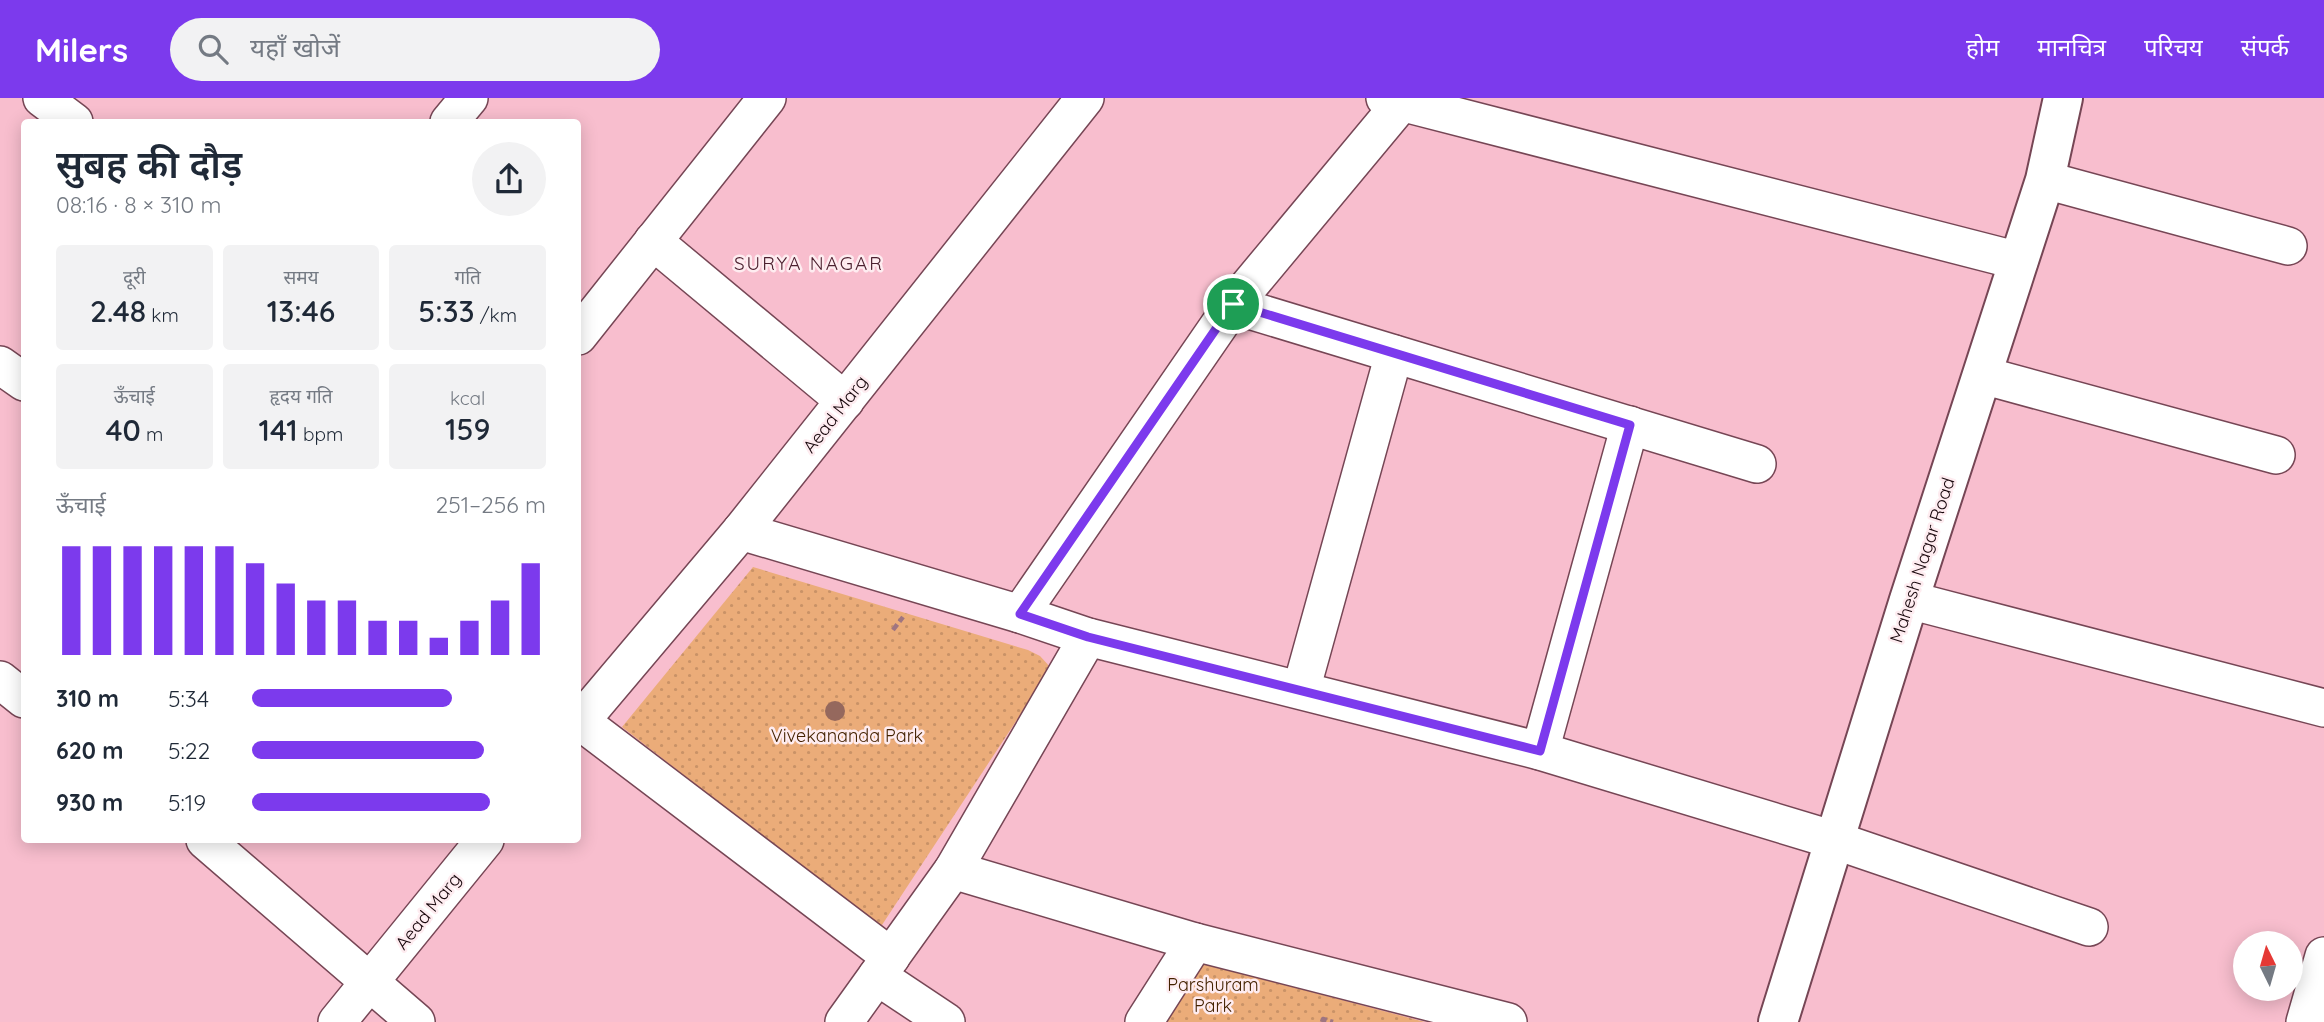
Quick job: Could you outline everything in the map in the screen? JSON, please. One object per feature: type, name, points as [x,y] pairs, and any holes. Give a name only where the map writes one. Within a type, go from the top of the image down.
[{"type":"street","points":[[452,119],[469,98]]},
{"type":"street","points":[[581,328],[767,98]]},
{"type":"street","name":"Aead Marg","points":[[581,720],[741,531],[1085,98]]},
{"type":"street","name":"Mahesh Nagar Road","points":[[1778,1022],[1909,600],[2045,180],[2063,98]]},
{"type":"street","points":[[1020,614],[1233,304],[1393,100],[2019,261]]},
{"type":"street","points":[[2045,180],[2288,246]]},
{"type":"street","points":[[653,241],[845,401]]},
{"type":"street","points":[[1233,304],[1757,464]]},
{"type":"street","points":[[1301,690],[1394,354]]},
{"type":"street","points":[[0,365],[21,380]]},
{"type":"street","points":[[1982,375],[2276,455]]},
{"type":"street","points":[[1540,751],[1630,425]]},
{"type":"street","points":[[741,531],[1020,614],[1088,637],[1540,751],[1834,840],[2089,927]]},
{"type":"street","points":[[1909,600],[2324,709]]},
{"type":"street","points":[[844,1022],[953,870],[1088,637]]},
{"type":"street","points":[[581,724],[884,966],[946,1022]]},
{"type":"street","points":[[208,843],[416,1022]]},
{"type":"street","name":"Aead Marg","points":[[337,1022],[483,843]]},
{"type":"street","points":[[953,870],[1195,942],[1467,1017],[1508,1022]]},
{"type":"street","points":[[1144,1022],[1195,942]]},
{"type":"street","points":[[2305,1022],[2324,956]]},
{"type":"path","points":[[1322,1022],[1323,1019],[1334,1022]]},
{"type":"green space","name":"Vivekananda Park","points":[[753,567],[1028,650],[1040,656],[1051,668],[880,928],[622,727]]},
{"type":"green space","name":"Parshuram Park","points":[[1202,963],[1425,1022],[1162,1022]]},
{"type":"district","name":"SURYA NAGAR","points":[[809,263]]},
{"type":"route","points":[[1233,304],[1630,425],[1540,751],[1088,637],[1020,614],[1233,304]]}]
